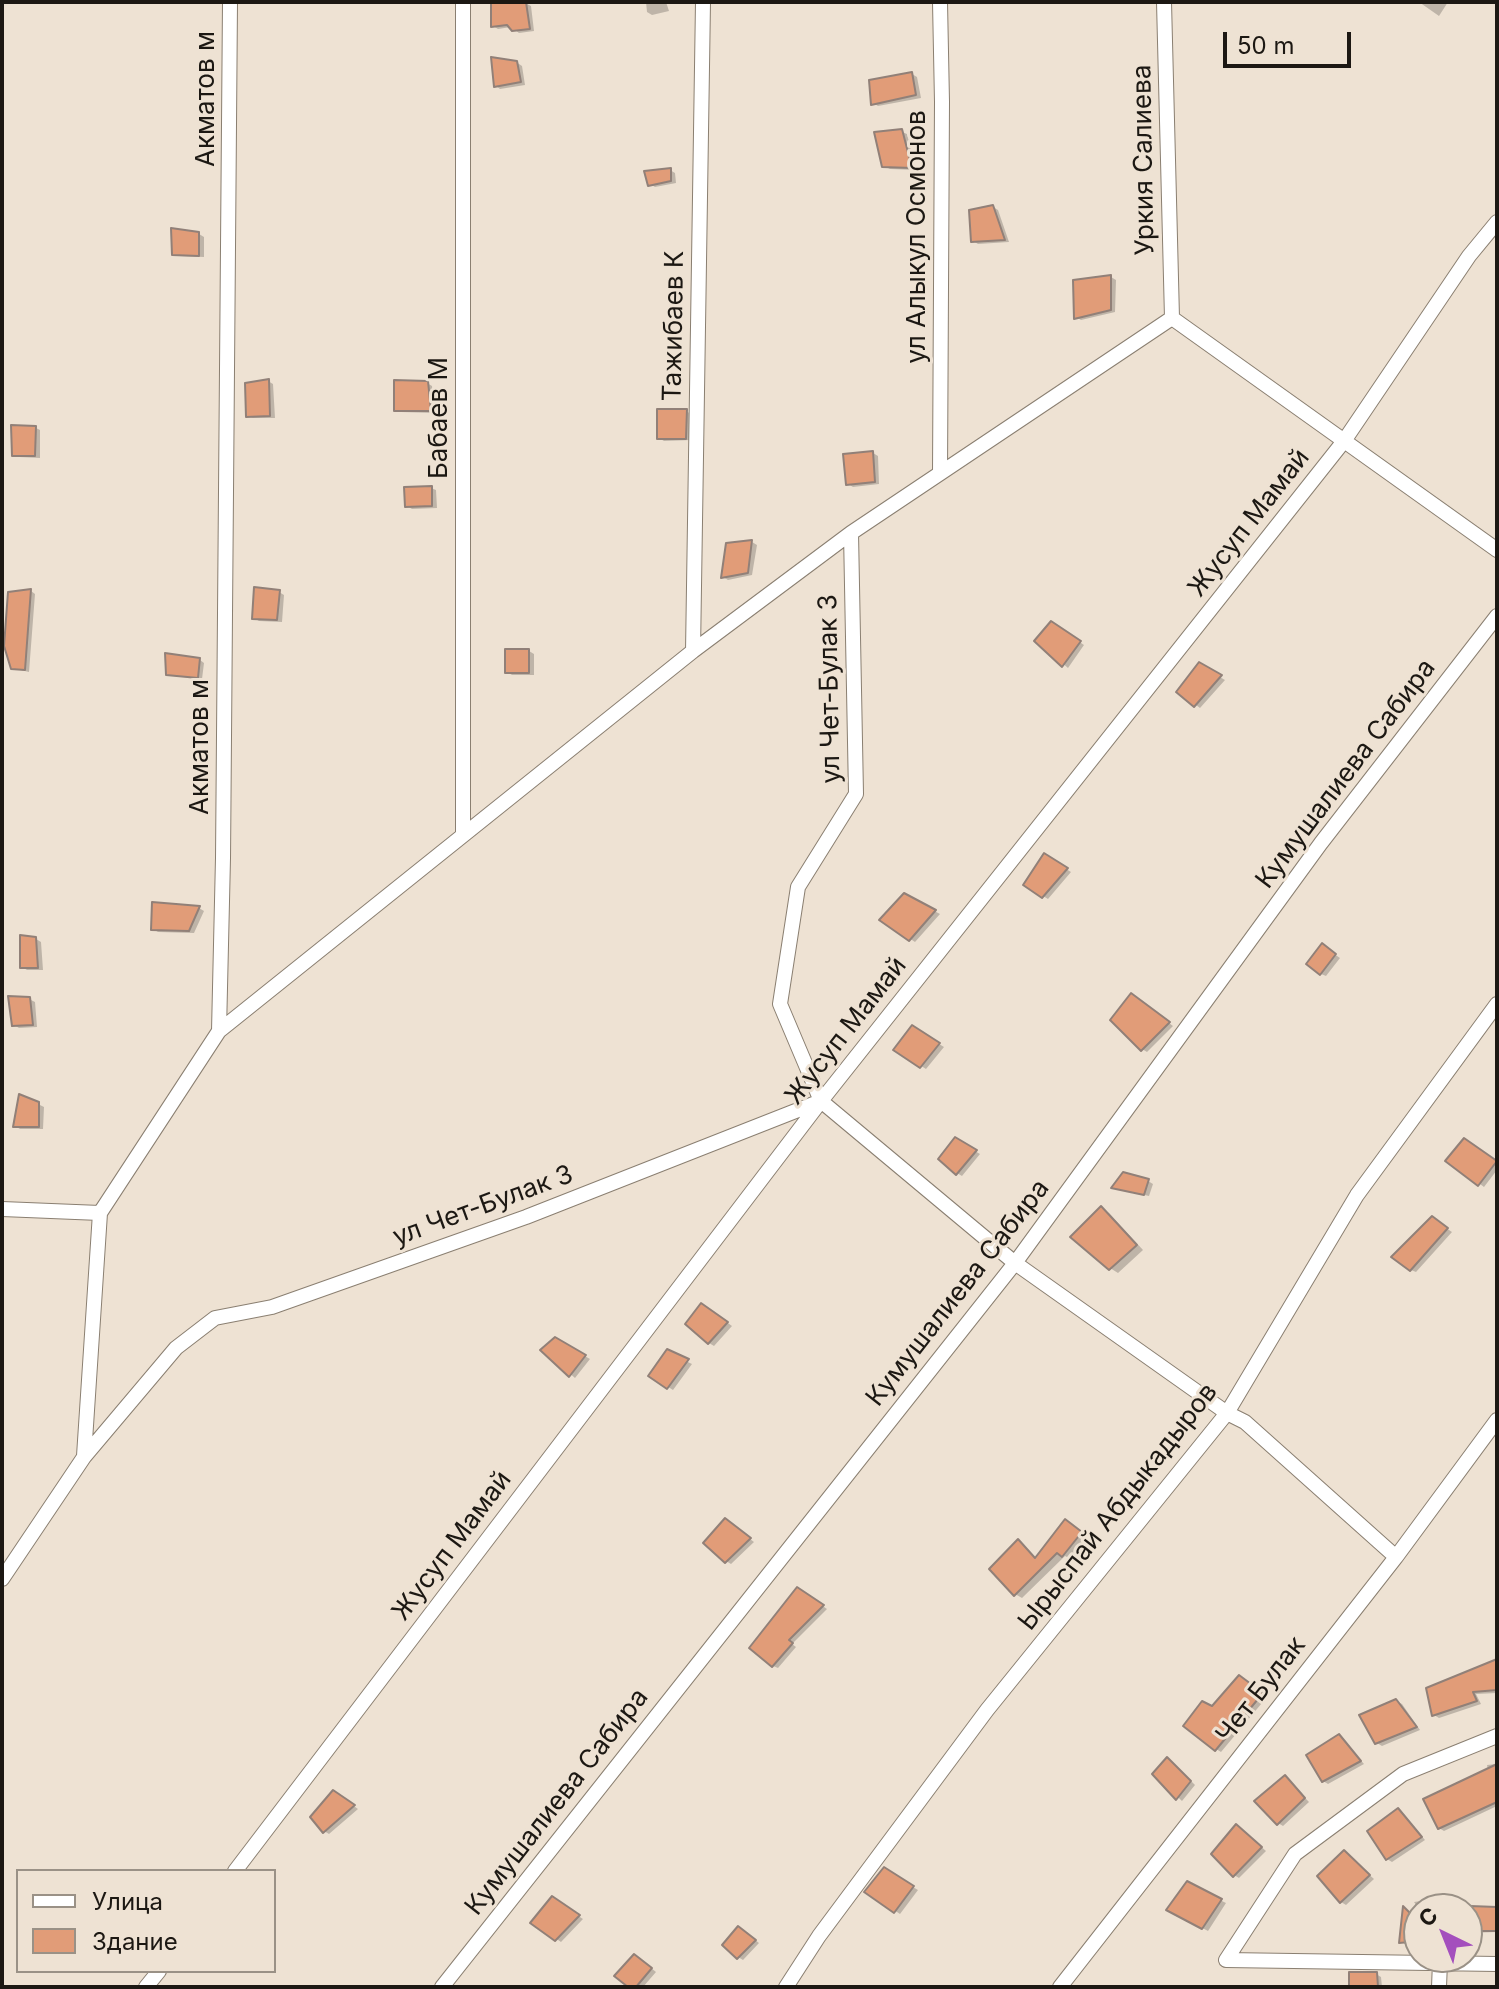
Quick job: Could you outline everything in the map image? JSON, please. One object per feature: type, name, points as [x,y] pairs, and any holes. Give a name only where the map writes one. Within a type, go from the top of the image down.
[{"type":"street","name":"Акматов м","points":[[219,1031],[230,2]]},
{"type":"street","name":"Бабаев М","points":[[463,2],[463,834]]},
{"type":"street","name":"Тажибаев К","points":[[693,651],[703,2]]},
{"type":"street","name":"ул Алыкул Осмонов","points":[[940,2],[940,473]]},
{"type":"street","name":"Уркия Салиева","points":[[1164,2],[1172,318]]},
{"type":"street","name":"Жусуп Мамай","points":[[237,1869],[821,1101],[1344,441],[1469,256],[1497,222]]},
{"type":"street","points":[[84,1457],[100,1213],[219,1031],[693,651],[851,533],[1172,318],[1497,550]]},
{"type":"street","name":"ул Чет-Булак 3","points":[[2,1579],[84,1457],[176,1348],[215,1318],[272,1307],[526,1217],[821,1101],[780,1004],[798,887],[856,794],[851,533]]},
{"type":"street","name":"Кумушалиева Сабира","points":[[442,1987],[1015,1263],[1321,843],[1497,616]]},
{"type":"street","name":"Ырыспай Абдыкадыров","points":[[786,1987],[819,1936],[987,1710],[1227,1413],[1357,1195],[1497,1004]]},
{"type":"street","points":[[821,1101],[1015,1263],[1227,1413],[1245,1422],[1396,1557]]},
{"type":"street","points":[[2,1209],[100,1213]]},
{"type":"street","name":"Чет Булак","points":[[1060,1987],[1396,1557],[1497,1420]]},
{"type":"street","points":[[1403,1962],[1226,1960],[1295,1854],[1403,1774],[1497,1736]]},
{"type":"building","points":[[491,2],[526,2],[530,29],[512,31],[507,25],[491,27]]},
{"type":"building","points":[[491,57],[517,61],[521,82],[494,87]]},
{"type":"building","points":[[912,72],[916,95],[871,105],[869,80]]},
{"type":"building","points":[[902,129],[912,168],[882,167],[874,132]]},
{"type":"building","points":[[671,168],[671,181],[648,186],[644,171]]},
{"type":"building","points":[[993,205],[1005,240],[971,242],[969,210]]},
{"type":"building","points":[[171,228],[199,232],[199,256],[172,255]]},
{"type":"building","points":[[1111,275],[1111,310],[1074,319],[1073,280]]},
{"type":"building","points":[[269,379],[270,416],[246,417],[245,383]]},
{"type":"building","points":[[394,380],[428,381],[431,411],[394,411]]},
{"type":"building","points":[[657,409],[687,409],[686,439],[657,439]]},
{"type":"building","points":[[11,425],[36,426],[35,456],[12,456]]},
{"type":"building","points":[[873,451],[875,482],[846,485],[843,454]]},
{"type":"building","points":[[432,486],[432,506],[405,507],[404,487]]},
{"type":"building","points":[[752,540],[748,573],[721,578],[726,543]]},
{"type":"building","points":[[254,587],[280,590],[277,620],[252,619]]},
{"type":"building","points":[[31,589],[25,670],[11,669],[4,646],[8,592]]},
{"type":"building","points":[[1051,621],[1081,641],[1062,667],[1034,641]]},
{"type":"building","points":[[505,649],[529,649],[529,673],[505,673]]},
{"type":"building","points":[[165,653],[200,658],[198,678],[166,675]]},
{"type":"building","points":[[1199,662],[1222,675],[1194,707],[1176,692]]},
{"type":"building","points":[[1044,853],[1068,868],[1042,898],[1023,885]]},
{"type":"building","points":[[904,893],[936,910],[909,941],[879,920]]},
{"type":"building","points":[[152,902],[200,906],[189,931],[151,930]]},
{"type":"building","points":[[20,935],[36,937],[38,968],[20,968]]},
{"type":"building","points":[[1322,943],[1336,954],[1320,975],[1306,964]]},
{"type":"building","points":[[1131,993],[1170,1022],[1141,1051],[1110,1020]]},
{"type":"building","points":[[8,996],[30,997],[33,1025],[12,1026]]},
{"type":"building","points":[[912,1025],[940,1043],[920,1068],[893,1050]]},
{"type":"building","points":[[19,1094],[39,1102],[39,1127],[13,1127]]},
{"type":"building","points":[[955,1137],[977,1150],[956,1175],[938,1159]]},
{"type":"building","points":[[1464,1138],[1497,1161],[1478,1186],[1445,1161]]},
{"type":"building","points":[[1123,1172],[1149,1179],[1144,1195],[1111,1188]]},
{"type":"building","points":[[1101,1206],[1137,1245],[1109,1270],[1070,1237]]},
{"type":"building","points":[[1432,1216],[1448,1228],[1410,1271],[1391,1257]]},
{"type":"building","points":[[701,1303],[728,1322],[708,1344],[685,1324]]},
{"type":"building","points":[[555,1337],[586,1355],[569,1377],[540,1350]]},
{"type":"building","points":[[667,1349],[689,1359],[667,1389],[648,1376]]},
{"type":"building","points":[[725,1518],[751,1538],[725,1563],[703,1543]]},
{"type":"building","points":[[1065,1519],[1082,1532],[1062,1557],[1057,1553],[1014,1596],[989,1569],[1018,1539],[1035,1558]]},
{"type":"building","points":[[797,1587],[824,1605],[789,1640],[793,1643],[772,1667],[749,1648]]},
{"type":"building","points":[[1497,1659],[1497,1690],[1473,1692],[1477,1701],[1432,1716],[1426,1688]]},
{"type":"building","points":[[1239,1675],[1263,1693],[1215,1751],[1183,1726],[1202,1701],[1212,1706]]},
{"type":"building","points":[[1396,1699],[1417,1727],[1375,1744],[1359,1715]]},
{"type":"building","points":[[1339,1734],[1361,1761],[1322,1782],[1306,1755]]},
{"type":"building","points":[[1167,1757],[1191,1781],[1176,1800],[1152,1774]]},
{"type":"building","points":[[1497,1764],[1497,1802],[1438,1829],[1423,1799]]},
{"type":"building","points":[[1285,1775],[1305,1798],[1277,1825],[1254,1801]]},
{"type":"building","points":[[333,1790],[355,1805],[323,1833],[310,1817]]},
{"type":"building","points":[[1398,1808],[1422,1837],[1386,1860],[1367,1831]]},
{"type":"building","points":[[1236,1824],[1262,1847],[1233,1877],[1211,1854]]},
{"type":"building","points":[[1344,1850],[1370,1875],[1340,1903],[1317,1876]]},
{"type":"building","points":[[884,1867],[914,1886],[894,1913],[864,1892]]},
{"type":"building","points":[[1187,1881],[1222,1899],[1202,1929],[1166,1910]]},
{"type":"building","points":[[552,1896],[580,1915],[555,1941],[530,1923]]},
{"type":"building","points":[[1403,1906],[1403,1943],[1399,1943]]},
{"type":"building","points":[[1483,1906],[1497,1907],[1497,1931],[1483,1931]]},
{"type":"building","points":[[738,1926],[756,1940],[737,1959],[722,1945]]},
{"type":"building","points":[[634,1954],[652,1968],[636,1987],[628,1987],[614,1976]]},
{"type":"building","points":[[1349,1972],[1377,1972],[1378,1987],[1349,1987]]}]
